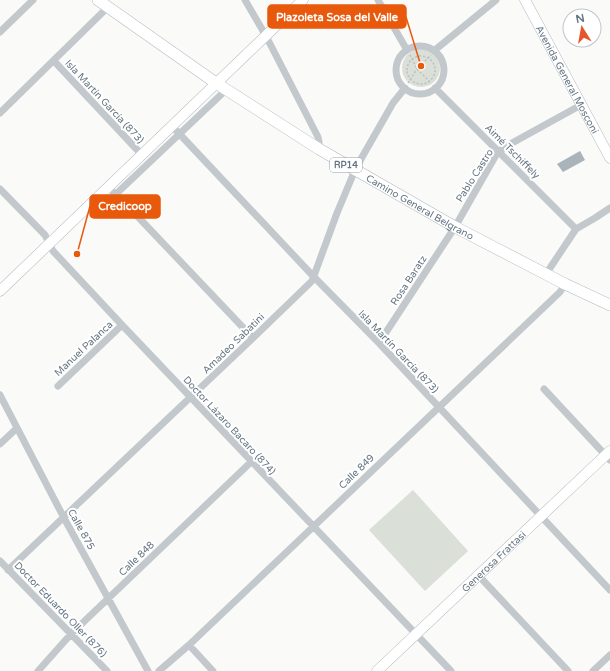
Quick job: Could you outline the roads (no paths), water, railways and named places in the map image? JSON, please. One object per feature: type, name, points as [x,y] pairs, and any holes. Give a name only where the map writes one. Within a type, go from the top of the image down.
[{"type":"main road","name":"Camino General Belgrano","points":[[98,0],[216,82],[319,149],[455,227],[565,284],[610,305]]},
{"type":"main road","points":[[0,291],[49,244],[112,191],[142,154],[303,0]]},
{"type":"main road","name":"Avenida General Mosconi","points":[[525,0],[610,158]]},
{"type":"main road","name":"Generosa Frattasi","points":[[377,671],[609,455]]},
{"type":"street","points":[[0,32],[33,0]]},
{"type":"street","points":[[245,0],[266,36],[318,136],[319,149]]},
{"type":"street","points":[[378,0],[407,50]]},
{"type":"street","points":[[435,50],[496,0]]},
{"type":"street","points":[[0,113],[108,7]]},
{"type":"street","points":[[418,46],[435,50],[443,62],[444,76],[440,83],[428,92],[420,94],[405,88],[397,76],[396,68],[402,55],[412,47],[418,46]]},
{"type":"street","name":"Isla Martín García (873)","points":[[54,61],[142,154]]},
{"type":"street","name":"Amadeo Sabatini","points":[[3,566],[64,518],[308,285],[314,277],[316,267],[334,220],[355,170],[393,103],[405,88]]},
{"type":"street","name":"Aimé Tschiffely","points":[[435,88],[576,228]]},
{"type":"street","points":[[227,89],[179,134],[112,191],[253,338]]},
{"type":"street","name":"Pablo Castro","points":[[455,227],[499,151],[581,105]]},
{"type":"street","name":"Isla Martín García (873)","points":[[172,126],[314,277],[379,343],[610,590]]},
{"type":"street","name":"Doctor Lázaro Bacaro (874)","points":[[0,189],[45,235],[53,251],[122,325],[451,671]]},
{"type":"street","points":[[546,274],[576,228],[610,208]]},
{"type":"street","name":"Rosa Baratz","points":[[379,343],[455,227]]},
{"type":"street","name":"Calle 849","points":[[159,671],[189,645],[560,292],[565,284]]},
{"type":"street","name":"Manuel Palanca","points":[[58,386],[122,325]]},
{"type":"street","points":[[544,389],[609,455]]},
{"type":"street","name":"Calle 875","points":[[0,395],[64,518],[148,671]]},
{"type":"street","points":[[0,444],[17,428]]},
{"type":"street","name":"Calle 848","points":[[38,671],[71,634],[251,462]]},
{"type":"street","name":"Doctor Eduardo Oller (876)","points":[[3,566],[107,671]]},
{"type":"street","points":[[478,576],[568,671]]},
{"type":"street","points":[[189,645],[213,671]]},
{"type":"street","points":[[593,671],[610,655]]},
{"type":"place","name":"Plazoleta Sosa del Valle","points":[[421,66]]},
{"type":"place","name":"Credicoop","points":[[77,254]]}]
